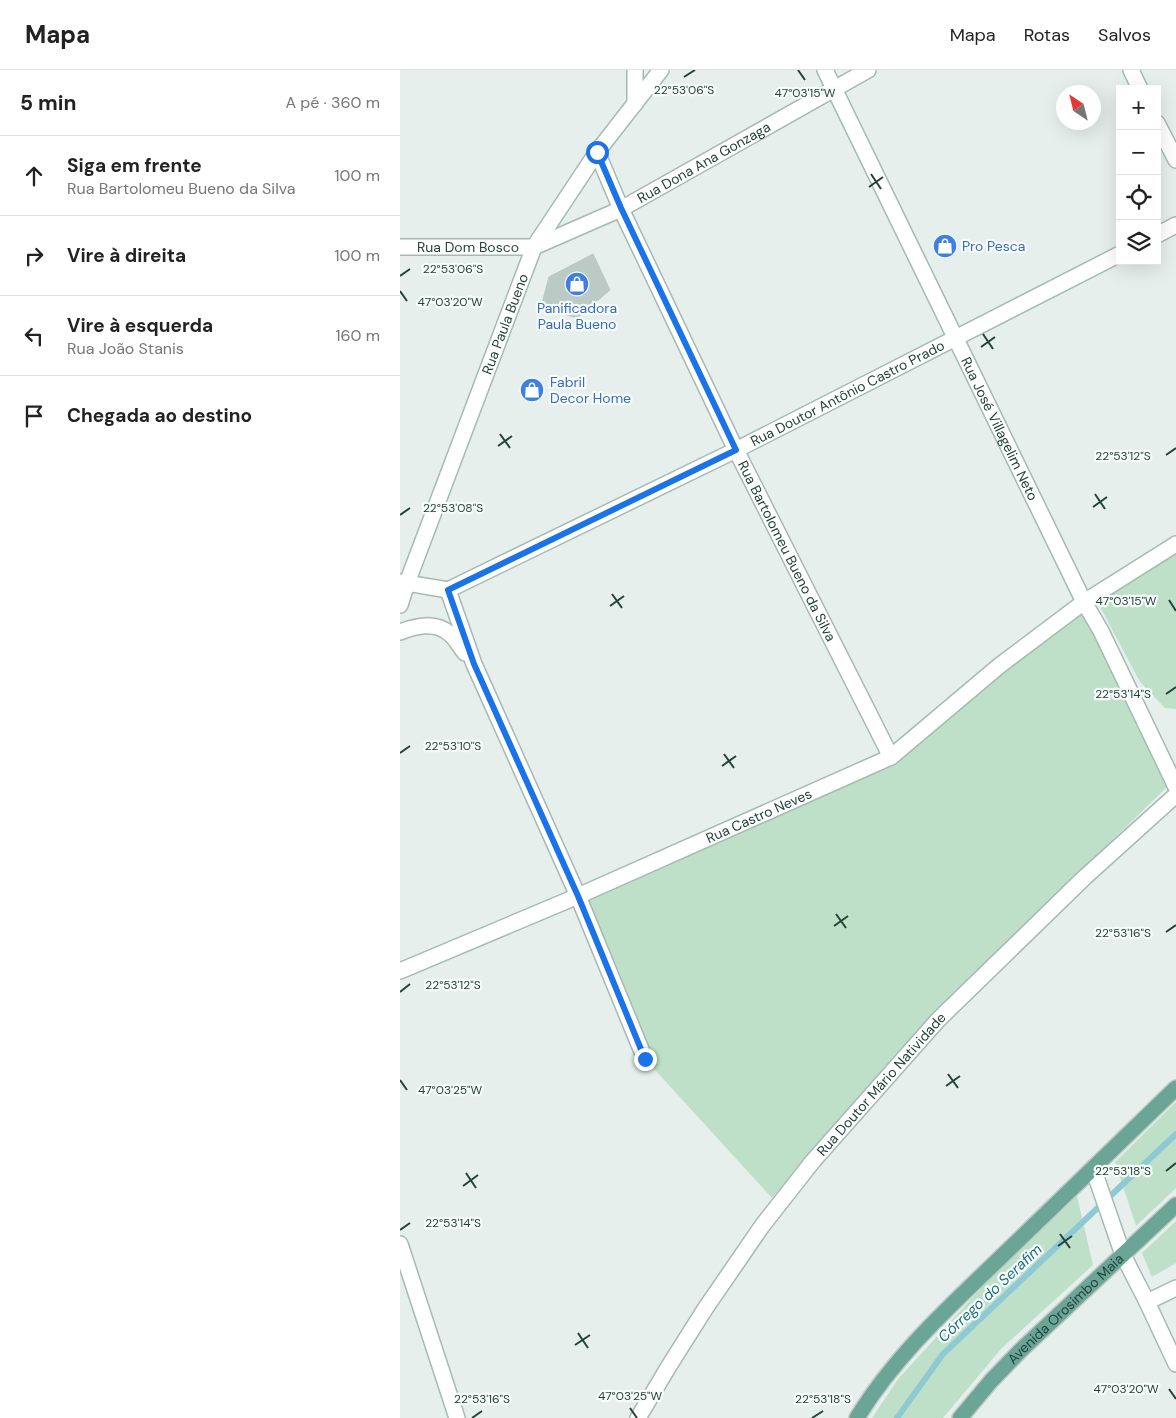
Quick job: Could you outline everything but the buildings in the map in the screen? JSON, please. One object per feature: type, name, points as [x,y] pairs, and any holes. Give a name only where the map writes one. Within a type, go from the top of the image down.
[{"type":"main road","points":[[634,104],[635,70]]},
{"type":"main road","name":"Rua Paula Bueno","points":[[400,605],[403,583],[534,247],[597,152],[661,70]]},
{"type":"main road","name":"Rua José Villagelim Neto","points":[[825,70],[1084,602],[1102,631],[1176,787]]},
{"type":"main road","name":"Rua Dona Ana Gonzaga","points":[[534,247],[621,208],[868,70]]},
{"type":"main road","points":[[1131,70],[1138,85]]},
{"type":"main road","points":[[1161,130],[1176,160]]},
{"type":"main road","name":"Rua Bartolomeu Bueno da Silva","points":[[597,152],[621,208],[736,450],[891,757]]},
{"type":"main road","points":[[1161,232],[1176,225]]},
{"type":"main road","name":"Rua Dom Bosco","points":[[400,247],[534,247]]},
{"type":"main road","name":"Rua Doutor Antônio Castro Prado","points":[[448,590],[736,450],[1116,256]]},
{"type":"main road","name":"Rua Castro Neves","points":[[400,971],[578,896],[891,757],[999,666],[1084,602],[1176,544]]},
{"type":"main road","points":[[403,583],[448,590],[474,664],[578,896],[645,1059]]},
{"type":"main road","points":[[400,632],[417,626],[436,626],[450,634],[474,664]]},
{"type":"main road","name":"Rua Doutor Mário Natividade","points":[[638,1418],[715,1294],[762,1226],[813,1161],[938,1020],[1085,877],[1176,795]]},
{"type":"main road","points":[[857,1418],[889,1373],[914,1344],[965,1292],[1095,1175],[1176,1088]]},
{"type":"main road","points":[[1095,1175],[1123,1255],[1176,1364]]},
{"type":"main road","name":"Avenida Orosimbo Maia","points":[[960,1418],[991,1381],[1021,1350],[1176,1205]]},
{"type":"main road","points":[[400,1244],[457,1418]]},
{"type":"main road","points":[[1147,1302],[1176,1288]]},
{"type":"green space","points":[[1176,549],[1176,709],[1165,708],[1140,682],[1097,601]]},
{"type":"green space","points":[[1078,600],[1098,631],[1167,787],[901,1049],[772,1198],[645,1059],[582,894],[896,765],[987,679]]},
{"type":"green space","points":[[1176,1102],[1176,1188],[1136,1226],[1115,1162]]},
{"type":"green space","points":[[1077,1196],[1093,1265],[1001,1349],[943,1418],[872,1418],[898,1379],[985,1284]]},
{"type":"green space","points":[[1176,1221],[1176,1263],[1152,1277],[1142,1253]]},
{"type":"waterway","name":"Córrego do Serafim","points":[[897,1418],[943,1354],[1176,1134]]},
{"type":"place","name":"Pro Pesca","points":[[945,246]]},
{"type":"place","name":"Panificadora Paula Bueno","points":[[577,284]]},
{"type":"place","name":"Fabril Decor Home","points":[[532,390]]},
{"type":"route","points":[[597,152],[621,208],[736,450],[448,590],[474,664],[578,896],[645,1059]]}]
